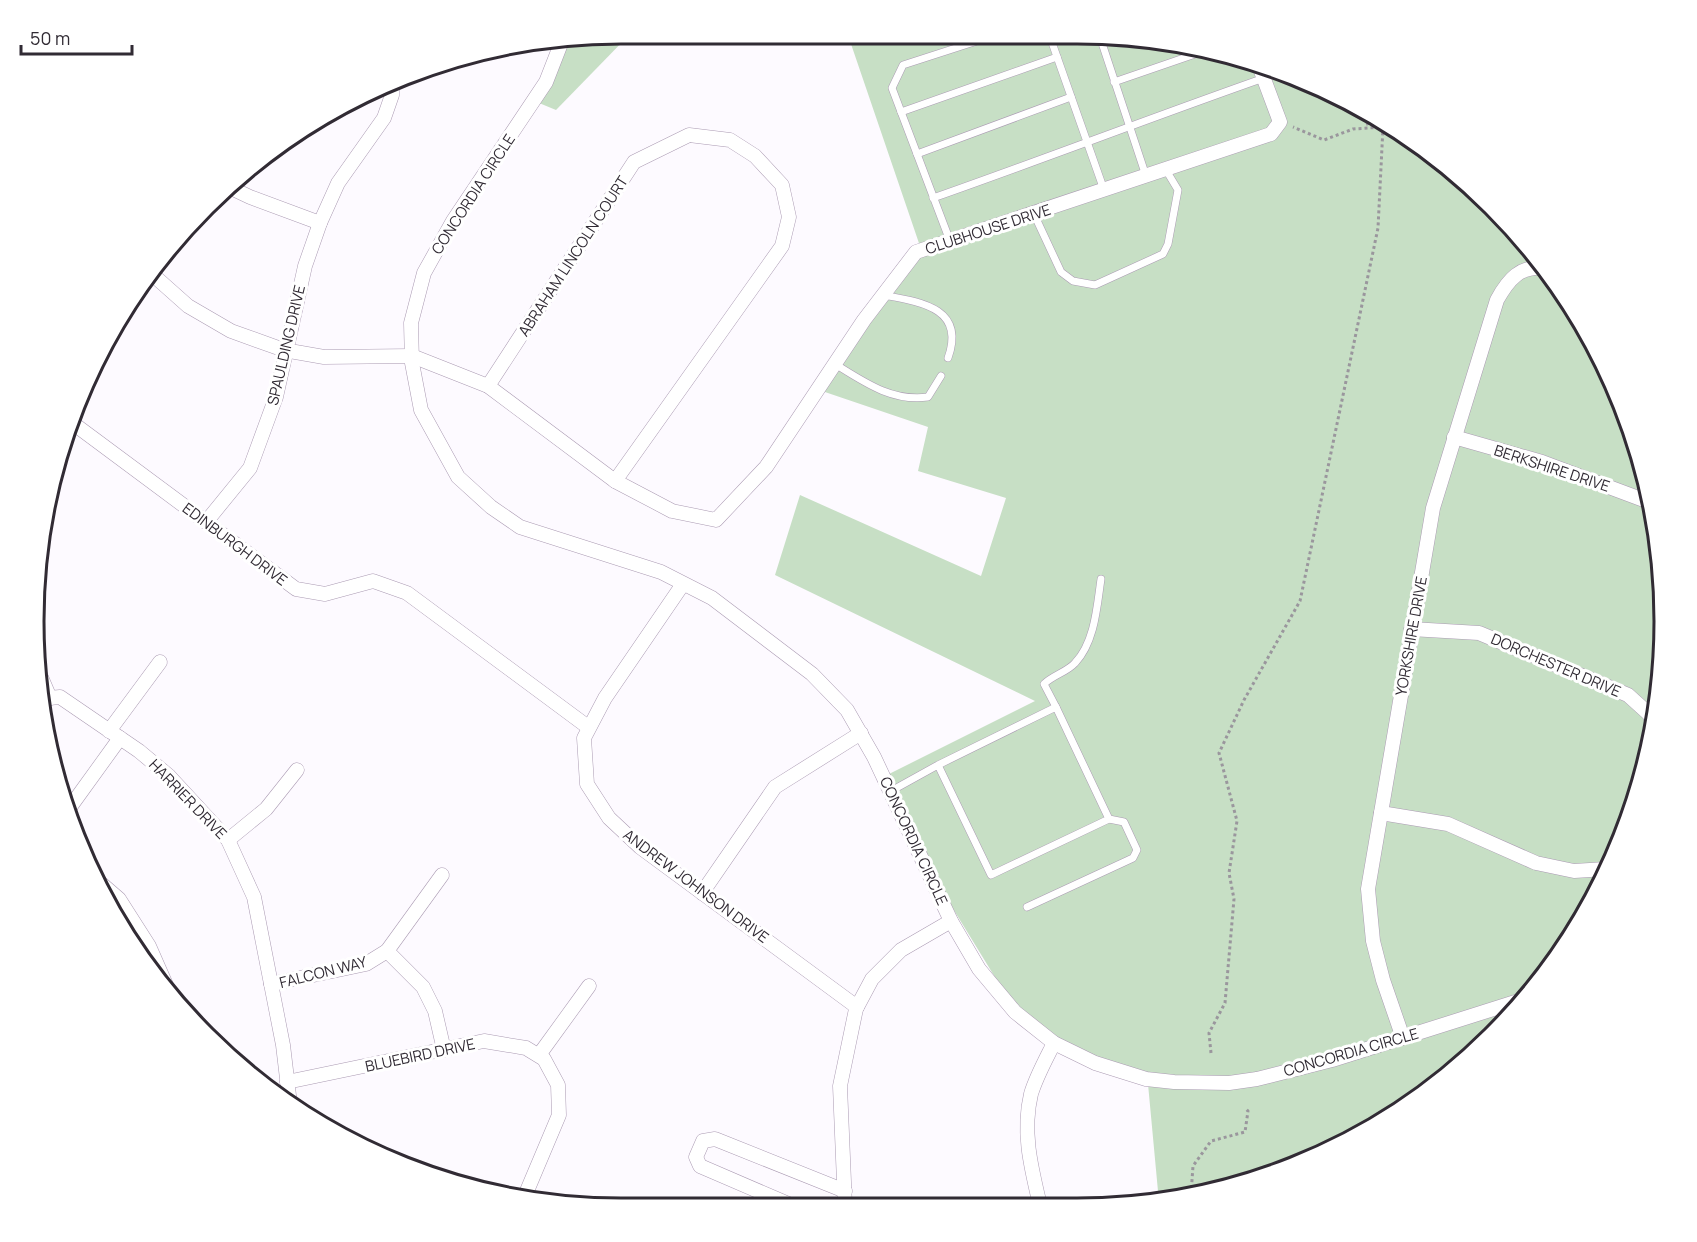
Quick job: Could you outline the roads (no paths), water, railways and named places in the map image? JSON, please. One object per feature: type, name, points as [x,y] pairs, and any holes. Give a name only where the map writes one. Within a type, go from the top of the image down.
[{"type":"street","name":"CONCORDIA CIRCLE","points":[[559,47],[546,82],[453,221],[424,273],[411,323],[412,356],[421,410],[458,477],[491,507],[520,527],[561,542],[661,572],[711,598],[812,674],[847,710],[861,733],[891,791],[951,921],[979,969],[1015,1012],[1054,1043],[1095,1063],[1146,1079],[1229,1083],[1257,1079],[1332,1060],[1508,1005]]},
{"type":"street","points":[[1262,74],[1264,78]]},
{"type":"street","name":"CLUBHOUSE DRIVE","points":[[615,481],[672,511],[716,520],[766,467],[883,295],[916,252],[1272,135],[1280,122],[1264,78]]},
{"type":"street","name":"SPAULDING DRIVE","points":[[206,522],[250,468],[276,397],[305,266],[320,224],[338,183],[384,118],[392,91]]},
{"type":"street","name":"ABRAHAM LINCOLN COURT","points":[[488,386],[634,162],[689,135],[730,140],[755,156],[782,185],[789,217],[782,246],[615,481]]},
{"type":"street","points":[[236,191],[320,224]]},
{"type":"street","name":"YORKSHIRE DRIVE","points":[[1403,1038],[1373,942],[1368,889],[1412,629],[1433,508],[1497,300],[1505,285],[1523,269],[1534,269]]},
{"type":"street","points":[[157,278],[189,306],[231,331],[286,351],[324,357],[412,356],[488,386],[615,481]]},
{"type":"street","name":"EDINBURGH DRIVE","points":[[77,426],[296,589],[325,594],[373,581],[407,593],[588,727]]},
{"type":"street","name":"BERKSHIRE DRIVE","points":[[1454,437],[1542,462],[1640,499]]},
{"type":"street","name":"ANDREW JOHNSON DRIVE","points":[[683,584],[605,698],[588,727],[584,738],[587,784],[609,818],[640,847],[857,1007]]},
{"type":"street","name":"DORCHESTER DRIVE","points":[[1412,629],[1479,633],[1628,695],[1646,711]]},
{"type":"street","points":[[73,802],[160,662]]},
{"type":"street","name":"HARRIER DRIVE","points":[[49,699],[60,698],[139,750],[169,776],[228,840],[254,897],[283,1045],[288,1093]]},
{"type":"street","points":[[702,893],[775,787],[861,733]]},
{"type":"street","points":[[228,840],[267,809],[297,770]]},
{"type":"street","points":[[1381,813],[1448,824],[1536,863],[1574,871],[1597,870]]},
{"type":"street","name":"FALCON WAY","points":[[271,984],[366,964],[387,951],[442,875]]},
{"type":"street","points":[[112,893],[119,899],[149,946],[157,965]]},
{"type":"street","points":[[845,1198],[840,1086],[857,1007],[872,979],[901,950],[951,921]]},
{"type":"street","points":[[387,951],[423,987],[435,1011],[444,1050]]},
{"type":"street","points":[[527,1191],[559,1115],[558,1085],[544,1059],[539,1055],[589,986]]},
{"type":"street","name":"BLUEBIRD DRIVE","points":[[287,1082],[484,1041],[526,1047],[539,1055]]},
{"type":"street","points":[[1038,1198],[1028,1154],[1026,1122],[1032,1092],[1054,1043]]},
{"type":"street","points":[[775,1198],[700,1166],[696,1157],[703,1141],[715,1139],[845,1191]]},
{"type":"lane","points":[[950,241],[892,88],[903,65],[968,44]]},
{"type":"lane","points":[[1052,44],[1104,190]]},
{"type":"lane","points":[[1102,45],[1146,176]]},
{"type":"lane","points":[[1114,82],[1191,55]]},
{"type":"lane","points":[[901,112],[1057,57]]},
{"type":"lane","points":[[933,198],[1264,78]]},
{"type":"lane","points":[[917,154],[1071,97]]},
{"type":"lane","points":[[1034,214],[1061,272],[1073,281],[1095,285],[1163,254],[1168,244],[1178,190],[1166,170]]},
{"type":"lane","points":[[883,295],[922,303],[944,314],[953,332],[948,358]]},
{"type":"lane","points":[[835,364],[874,388],[911,399],[928,397],[941,376]]},
{"type":"lane","points":[[1101,579],[1095,622],[1084,650],[1074,665],[1051,677],[1044,684],[1109,819]]},
{"type":"lane","points":[[891,791],[938,765],[1056,707]]},
{"type":"lane","points":[[938,765],[991,875],[1109,819],[1124,822],[1137,850],[1133,858],[1027,907]]}]
